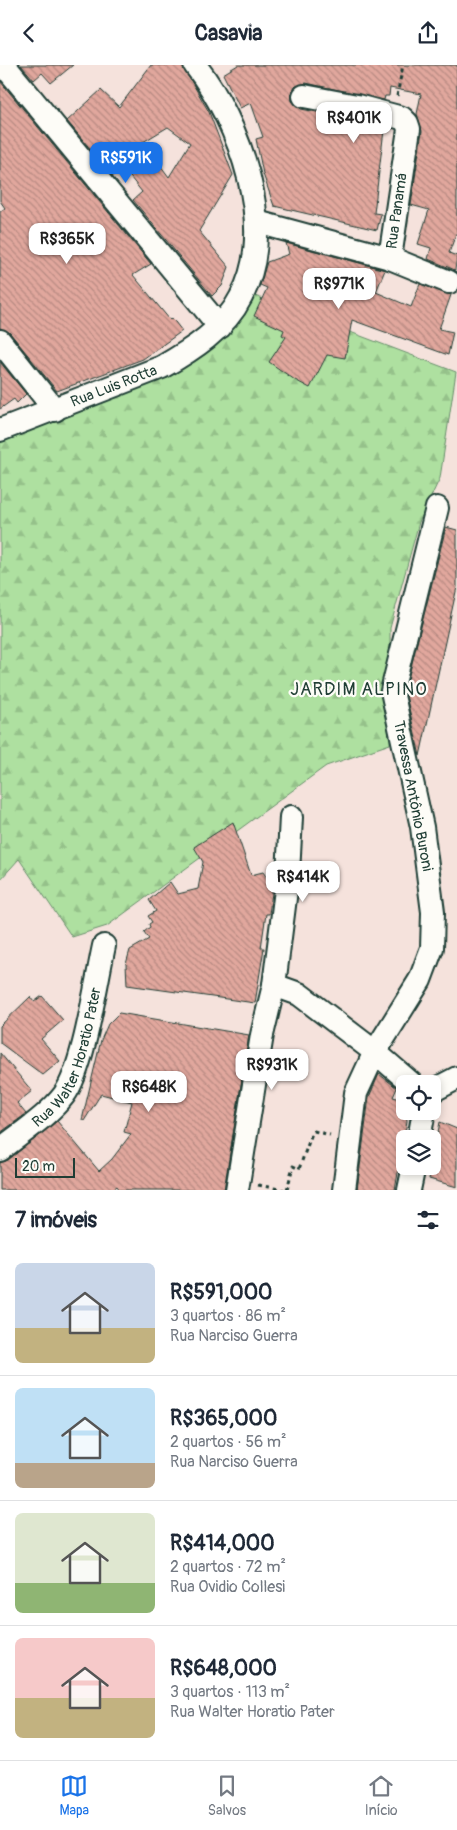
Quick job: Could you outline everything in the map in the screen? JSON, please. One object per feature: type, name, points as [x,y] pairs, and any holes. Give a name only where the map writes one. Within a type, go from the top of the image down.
[{"type":"street","points":[[4,65],[220,327]]},
{"type":"street","name":"Rua Luis Rotta","points":[[0,430],[162,367],[183,355],[220,327],[242,297],[254,261],[257,222],[249,179],[230,123],[221,104],[195,65]]},
{"type":"street","points":[[304,96],[357,106],[394,116]]},
{"type":"street","name":"Rua Panamá","points":[[390,257],[409,129],[407,123],[402,118],[394,116]]},
{"type":"street","points":[[257,222],[390,257],[449,282]]},
{"type":"street","points":[[0,341],[55,410]]},
{"type":"street","name":"Travessa Antônio Buroni","points":[[344,1190],[356,1093],[375,1052],[420,980],[432,948],[433,912],[422,827],[392,691],[437,508]]},
{"type":"street","points":[[238,1186],[262,1035],[274,985],[288,874],[291,817]]},
{"type":"street","name":"Rua Walter Horatio Pater","points":[[0,1151],[54,1105],[70,1085],[81,1053],[104,946]]},
{"type":"street","points":[[274,985],[299,994],[375,1052],[402,1075]]},
{"type":"street","points":[[441,1086],[457,1078]]},
{"type":"street","points":[[409,1190],[412,1175]]},
{"type":"path","points":[[394,116],[402,65]]},
{"type":"path","points":[[238,1186],[286,1190],[292,1166],[299,1169],[314,1131],[335,1136],[352,1135]]},
{"type":"green space","points":[[255,296],[456,372],[440,478],[419,522],[390,628],[390,744],[326,766],[107,926],[72,937],[19,859],[0,880],[0,438],[169,375],[223,339]]},
{"type":"building","points":[[21,65],[73,65],[51,83],[42,73],[34,80]]},
{"type":"building","points":[[151,65],[182,65],[209,112],[233,175],[199,231],[229,267],[222,286],[212,296],[133,200],[142,192],[123,168],[113,176],[67,121],[101,90],[119,107]],"holes":[[[168,127],[190,143],[169,177],[143,142]]]},
{"type":"building","points":[[238,65],[457,65],[457,231],[449,253],[457,256],[455,270],[428,259],[431,248],[418,244],[429,210],[411,205],[422,131],[417,114],[421,94],[390,88],[389,96],[385,96],[384,100],[306,83],[294,87],[291,93],[292,101],[301,109],[379,125],[378,130],[384,130],[374,213],[381,214],[377,230],[274,206],[263,174],[256,139],[263,137],[251,103],[240,108],[223,74]]},
{"type":"building","points":[[0,81],[151,264],[133,275],[170,320],[172,318],[182,331],[143,359],[57,391],[10,333],[0,328],[0,212],[5,208],[0,201]]},
{"type":"building","points":[[286,243],[385,270],[376,292],[411,307],[420,284],[451,295],[439,329],[453,332],[448,355],[352,320],[345,358],[327,355],[310,388],[295,380],[269,362],[286,337],[282,335],[284,330],[254,316],[267,288],[260,285],[267,262],[289,254]]},
{"type":"building","points":[[0,362],[26,394],[17,403],[14,399],[0,409]]},
{"type":"building","points":[[446,527],[457,530],[457,587],[420,756],[405,691]]},
{"type":"building","points":[[233,822],[251,875],[263,872],[273,886],[269,914],[266,914],[261,948],[264,948],[255,1003],[127,985],[126,964],[130,950],[149,939],[144,932],[150,927],[149,924],[152,922],[148,916],[156,911],[149,900],[170,882],[178,894],[198,889],[203,862],[194,847]]},
{"type":"building","points":[[42,996],[63,1020],[41,1039],[60,1061],[43,1075],[0,1043],[0,1026],[30,997],[34,1002]]},
{"type":"building","points":[[119,1013],[249,1035],[224,1190],[120,1190],[117,1186],[112,1190],[0,1190],[0,1163],[8,1160],[57,1121],[99,1171],[112,1159],[131,1134],[124,1132],[132,1102],[101,1094],[84,1121],[82,1120],[101,1040],[108,1024]]},
{"type":"building","points":[[0,1053],[32,1091],[17,1103],[26,1114],[0,1133]]},
{"type":"building","points":[[379,1074],[396,1087],[393,1097],[396,1098],[396,1120],[407,1120],[405,1130],[396,1130],[396,1175],[398,1175],[395,1190],[357,1190],[369,1097]]},
{"type":"building","points":[[440,1122],[457,1129],[457,1187],[429,1179],[430,1175],[441,1175],[441,1130],[438,1130]]},
{"type":"district","name":"JARDIM ALPINO","points":[[359,689]]}]
